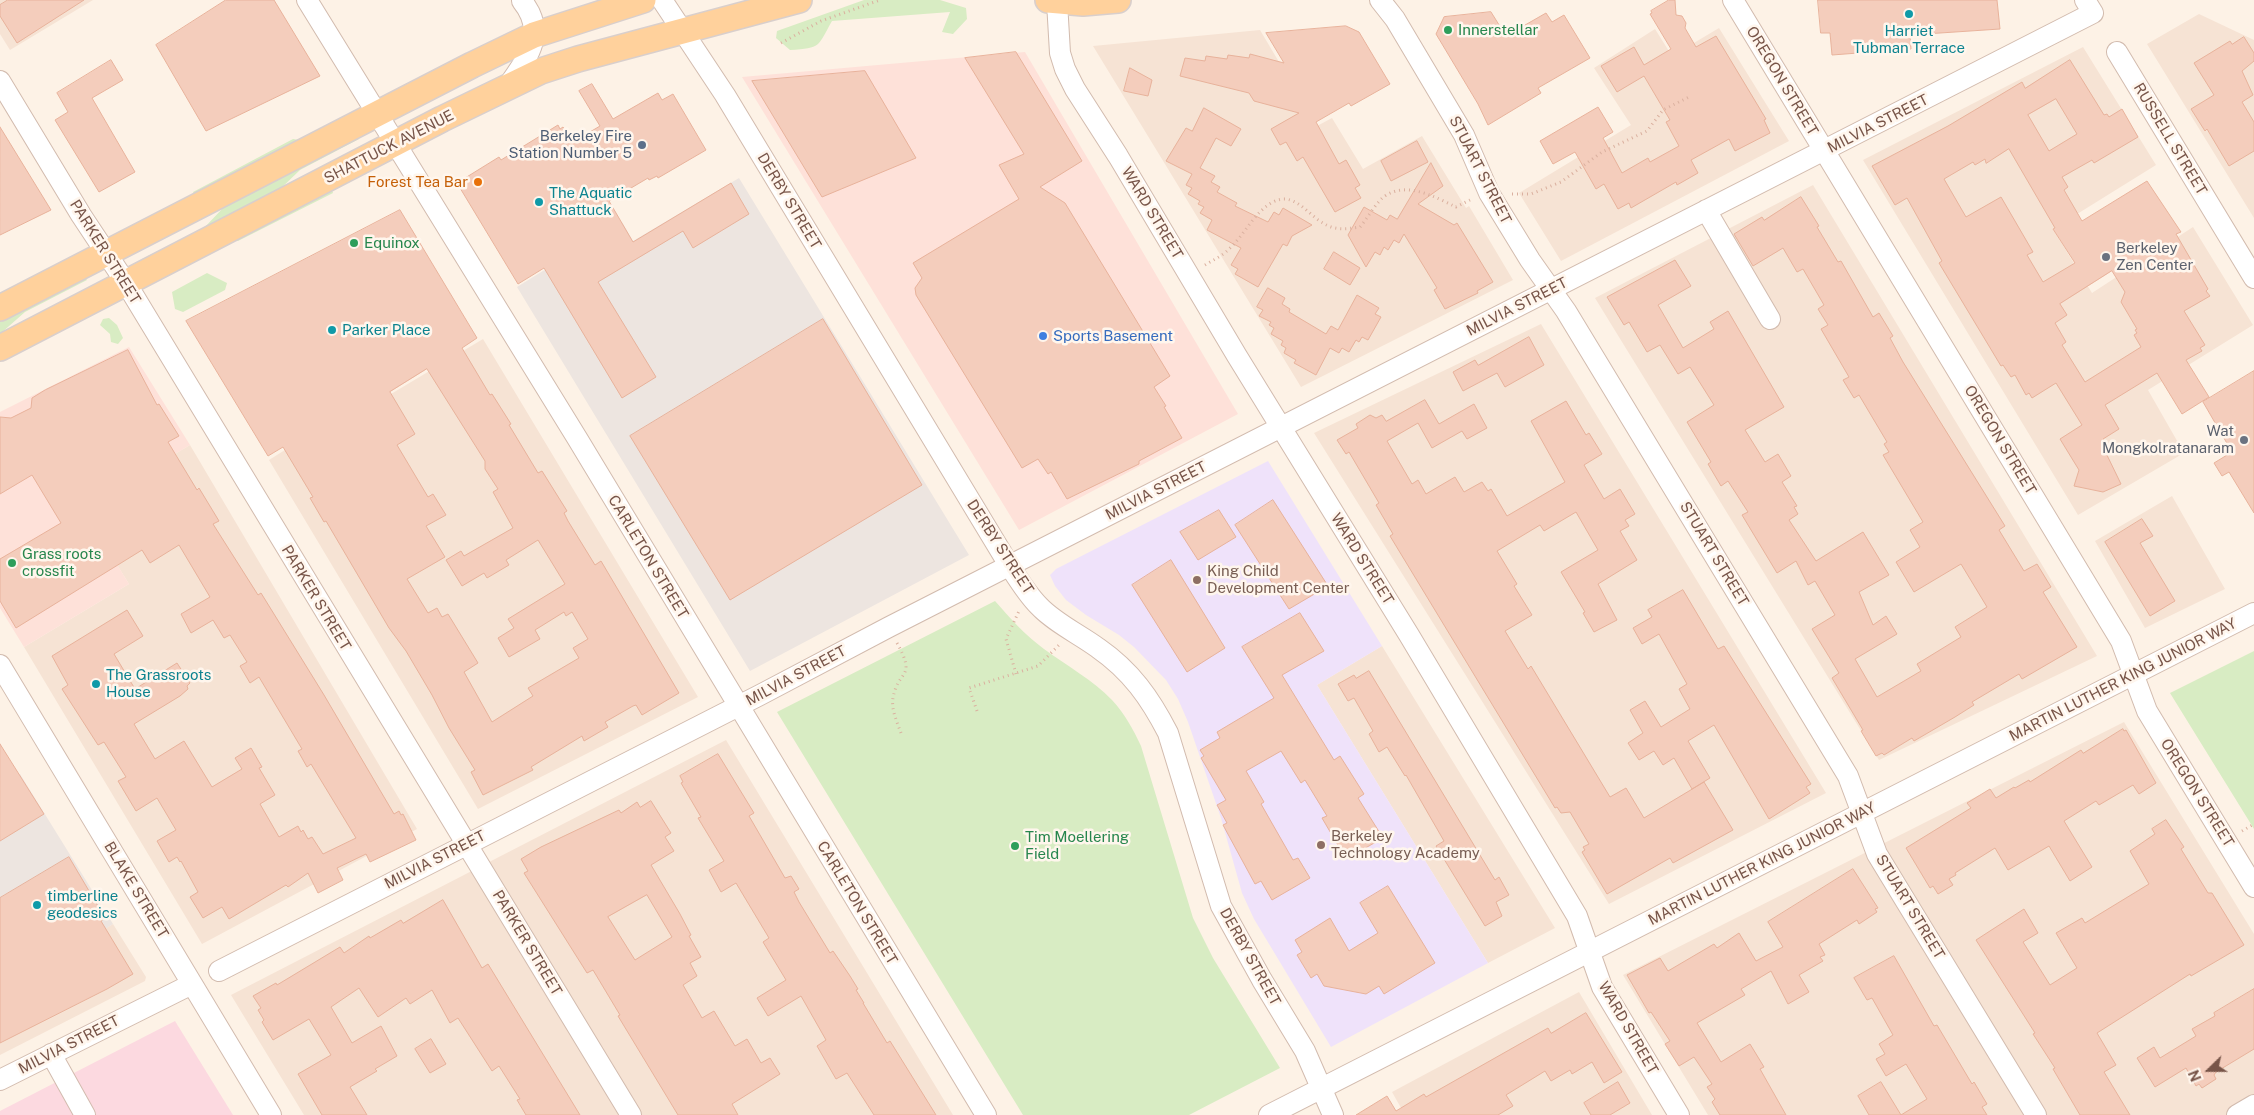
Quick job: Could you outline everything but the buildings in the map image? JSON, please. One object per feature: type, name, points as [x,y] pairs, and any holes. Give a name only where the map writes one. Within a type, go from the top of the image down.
[{"type":"main road","points":[[0,308],[534,34],[643,0]]},
{"type":"main road","name":"SHATTUCK AVENUE","points":[[0,348],[396,143],[541,71],[578,59],[799,0]]},
{"type":"main road","points":[[1053,1],[1083,3],[1118,0]]},
{"type":"street","name":"CARLETON STREET","points":[[307,0],[577,438],[986,1115]]},
{"type":"street","name":"DERBY STREET","points":[[662,0],[725,95],[1009,566],[1039,606],[1123,668],[1144,690],[1159,714],[1168,733],[1221,906],[1257,972],[1305,1051],[1333,1115]]},
{"type":"street","name":"STUART STREET","points":[[1380,0],[1395,19],[1464,135],[1489,193],[1530,260],[1571,319],[1848,776],[1877,854],[2036,1115]]},
{"type":"street","name":"OREGON STREET","points":[[1733,0],[2121,641],[2146,711],[2254,887]]},
{"type":"street","name":"WARD STREET","points":[[1053,1],[1060,52],[1065,69],[1281,428],[1409,635],[1577,916],[1602,987],[1679,1115]]},
{"type":"street","points":[[508,86],[530,53],[534,34],[526,6]]},
{"type":"street","name":"MILVIA STREET","points":[[219,971],[1550,289],[1824,151],[2089,6]]},
{"type":"street","name":"RUSSELL STREET","points":[[2117,52],[2254,278]]},
{"type":"street","name":"PARKER STREET","points":[[0,81],[126,283],[631,1115]]},
{"type":"street","points":[[1706,210],[1770,319]]},
{"type":"street","name":"MARTIN LUTHER KING JUNIOR WAY","points":[[1270,1115],[2134,676],[2254,613]]},
{"type":"street","name":"BLAKE STREET","points":[[0,665],[271,1115]]},
{"type":"street","name":"MILVIA STREET","points":[[0,1080],[192,984]]},
{"type":"street","points":[[51,1054],[85,1115]]},
{"type":"street","points":[[2237,1115],[2254,1105]]},
{"type":"path","points":[[782,43],[821,21],[880,0]]},
{"type":"path","points":[[1189,275],[1228,251],[1265,208],[1274,201],[1288,199],[1294,201],[1323,224],[1342,230],[1360,227],[1384,197],[1400,190],[1423,192],[1456,206],[1489,193],[1531,194],[1561,182],[1602,152],[1647,131],[1663,110],[1689,97]]},
{"type":"path","points":[[1016,674],[1006,639],[1027,591]]},
{"type":"path","points":[[889,627],[904,655],[907,669],[893,698],[892,706],[901,733]]},
{"type":"path","points":[[977,711],[969,688],[1038,666],[1072,631]]},
{"type":"shaded area","points":[[0,0],[93,0],[10,50],[0,34]]},
{"type":"shaded area","points":[[2199,14],[2254,40],[2254,218],[2147,44]]},
{"type":"shaded area","points":[[1719,28],[1789,141],[1561,261],[1519,193],[1631,125],[1594,68],[1655,29],[1672,56]]},
{"type":"shaded area","points":[[1260,30],[1317,126],[1332,118],[1363,169],[1422,136],[1466,208],[1469,206],[1513,280],[1301,387],[1093,46]]},
{"type":"shaded area","points":[[2083,47],[2156,165],[2053,229],[2092,293],[2193,227],[2253,325],[2148,390],[2184,453],[2078,515],[1863,160]]},
{"type":"shaded area","points":[[1025,52],[1238,414],[1019,530],[742,77]]},
{"type":"shaded area","points":[[739,178],[969,555],[750,671],[517,287],[622,222],[633,241]]},
{"type":"shaded area","points":[[1813,185],[2097,656],[1879,760],[1595,298]]},
{"type":"shaded area","points":[[1541,324],[1826,793],[1609,904],[1314,433]]},
{"type":"shaded area","points":[[483,339],[698,697],[478,809],[269,460],[371,396],[376,403]]},
{"type":"shaded area","points":[[129,347],[190,445],[83,509],[129,584],[24,647],[0,608],[0,412]]},
{"type":"shaded area","points":[[190,445],[417,829],[202,944],[24,647],[129,584],[82,509]]},
{"type":"shaded area","points":[[1268,461],[1382,646],[1317,685],[1488,963],[1331,1047],[1254,919],[1242,893],[1221,818],[1188,722],[1178,699],[1166,680],[1134,647],[1066,600],[1055,586],[1050,575],[1056,569]]},
{"type":"shaded area","points":[[2172,496],[2225,589],[2145,628],[2095,541]]},
{"type":"shaded area","points":[[1382,646],[1555,928],[1488,963],[1317,685]]},
{"type":"shaded area","points":[[2124,722],[2254,934],[2254,1115],[1708,1115],[1623,975]]},
{"type":"shaded area","points":[[726,740],[953,1115],[304,1115],[231,995]]},
{"type":"shaded area","points":[[20,774],[113,924],[79,945],[0,952],[0,786]]},
{"type":"shaded area","points":[[113,924],[146,977],[145,981],[0,1055],[0,952],[79,944]]},
{"type":"shaded area","points":[[1579,992],[1652,1115],[1405,1115],[1392,1092]]},
{"type":"shaded area","points":[[175,1021],[233,1115],[0,1115],[0,1111]]},
{"type":"green space","points":[[864,0],[940,0],[966,8],[967,19],[953,34],[942,32],[950,12],[832,21],[821,41],[808,48],[790,50],[776,38],[777,31]]},
{"type":"green space","points":[[357,137],[359,139],[300,170],[276,193],[144,262],[142,259],[203,229],[224,207]]},
{"type":"green space","points":[[293,139],[299,140],[194,195],[193,192]]},
{"type":"green space","points":[[332,190],[333,193],[238,241],[232,240]]},
{"type":"green space","points":[[207,273],[227,283],[225,290],[183,312],[175,309],[172,292]]},
{"type":"green space","points":[[85,277],[87,280],[25,312],[0,334],[0,322]]},
{"type":"green space","points":[[109,318],[117,325],[123,338],[118,344],[111,342],[110,334],[100,325],[103,319]]},
{"type":"green space","name":"Tim Moellering Field","points":[[995,601],[1037,644],[1105,693],[1117,705],[1128,722],[1141,746],[1193,918],[1213,958],[1280,1068],[1189,1115],[1023,1115],[777,712]]},
{"type":"green space","points":[[2254,651],[2254,829],[2170,693]]},
{"type":"place","name":"Harriet Tubman Terrace","points":[[1909,14]]},
{"type":"place","name":"Innerstellar","points":[[1448,30]]},
{"type":"place","name":"Berkeley Fire Station Number 5","points":[[642,145]]},
{"type":"place","name":"Forest Tea Bar","points":[[478,182]]},
{"type":"place","name":"The Aquatic Shattuck","points":[[539,202]]},
{"type":"place","name":"Equinox","points":[[354,243]]},
{"type":"place","name":"Berkeley Zen Center","points":[[2106,257]]},
{"type":"place","name":"Parker Place","points":[[332,330]]},
{"type":"place","name":"Sports Basement","points":[[1043,336]]},
{"type":"place","name":"Wat Mongkolratanaram","points":[[2244,440]]},
{"type":"place","name":"Grass roots crossfit","points":[[12,563]]},
{"type":"place","name":"King Child Development Center","points":[[1197,580]]},
{"type":"place","name":"The Grassroots House","points":[[96,684]]},
{"type":"place","name":"Berkeley Technology Academy","points":[[1321,845]]},
{"type":"place","name":"Tim Moellering Field","points":[[1015,846]]},
{"type":"place","name":"timberline geodesics","points":[[37,905]]}]
